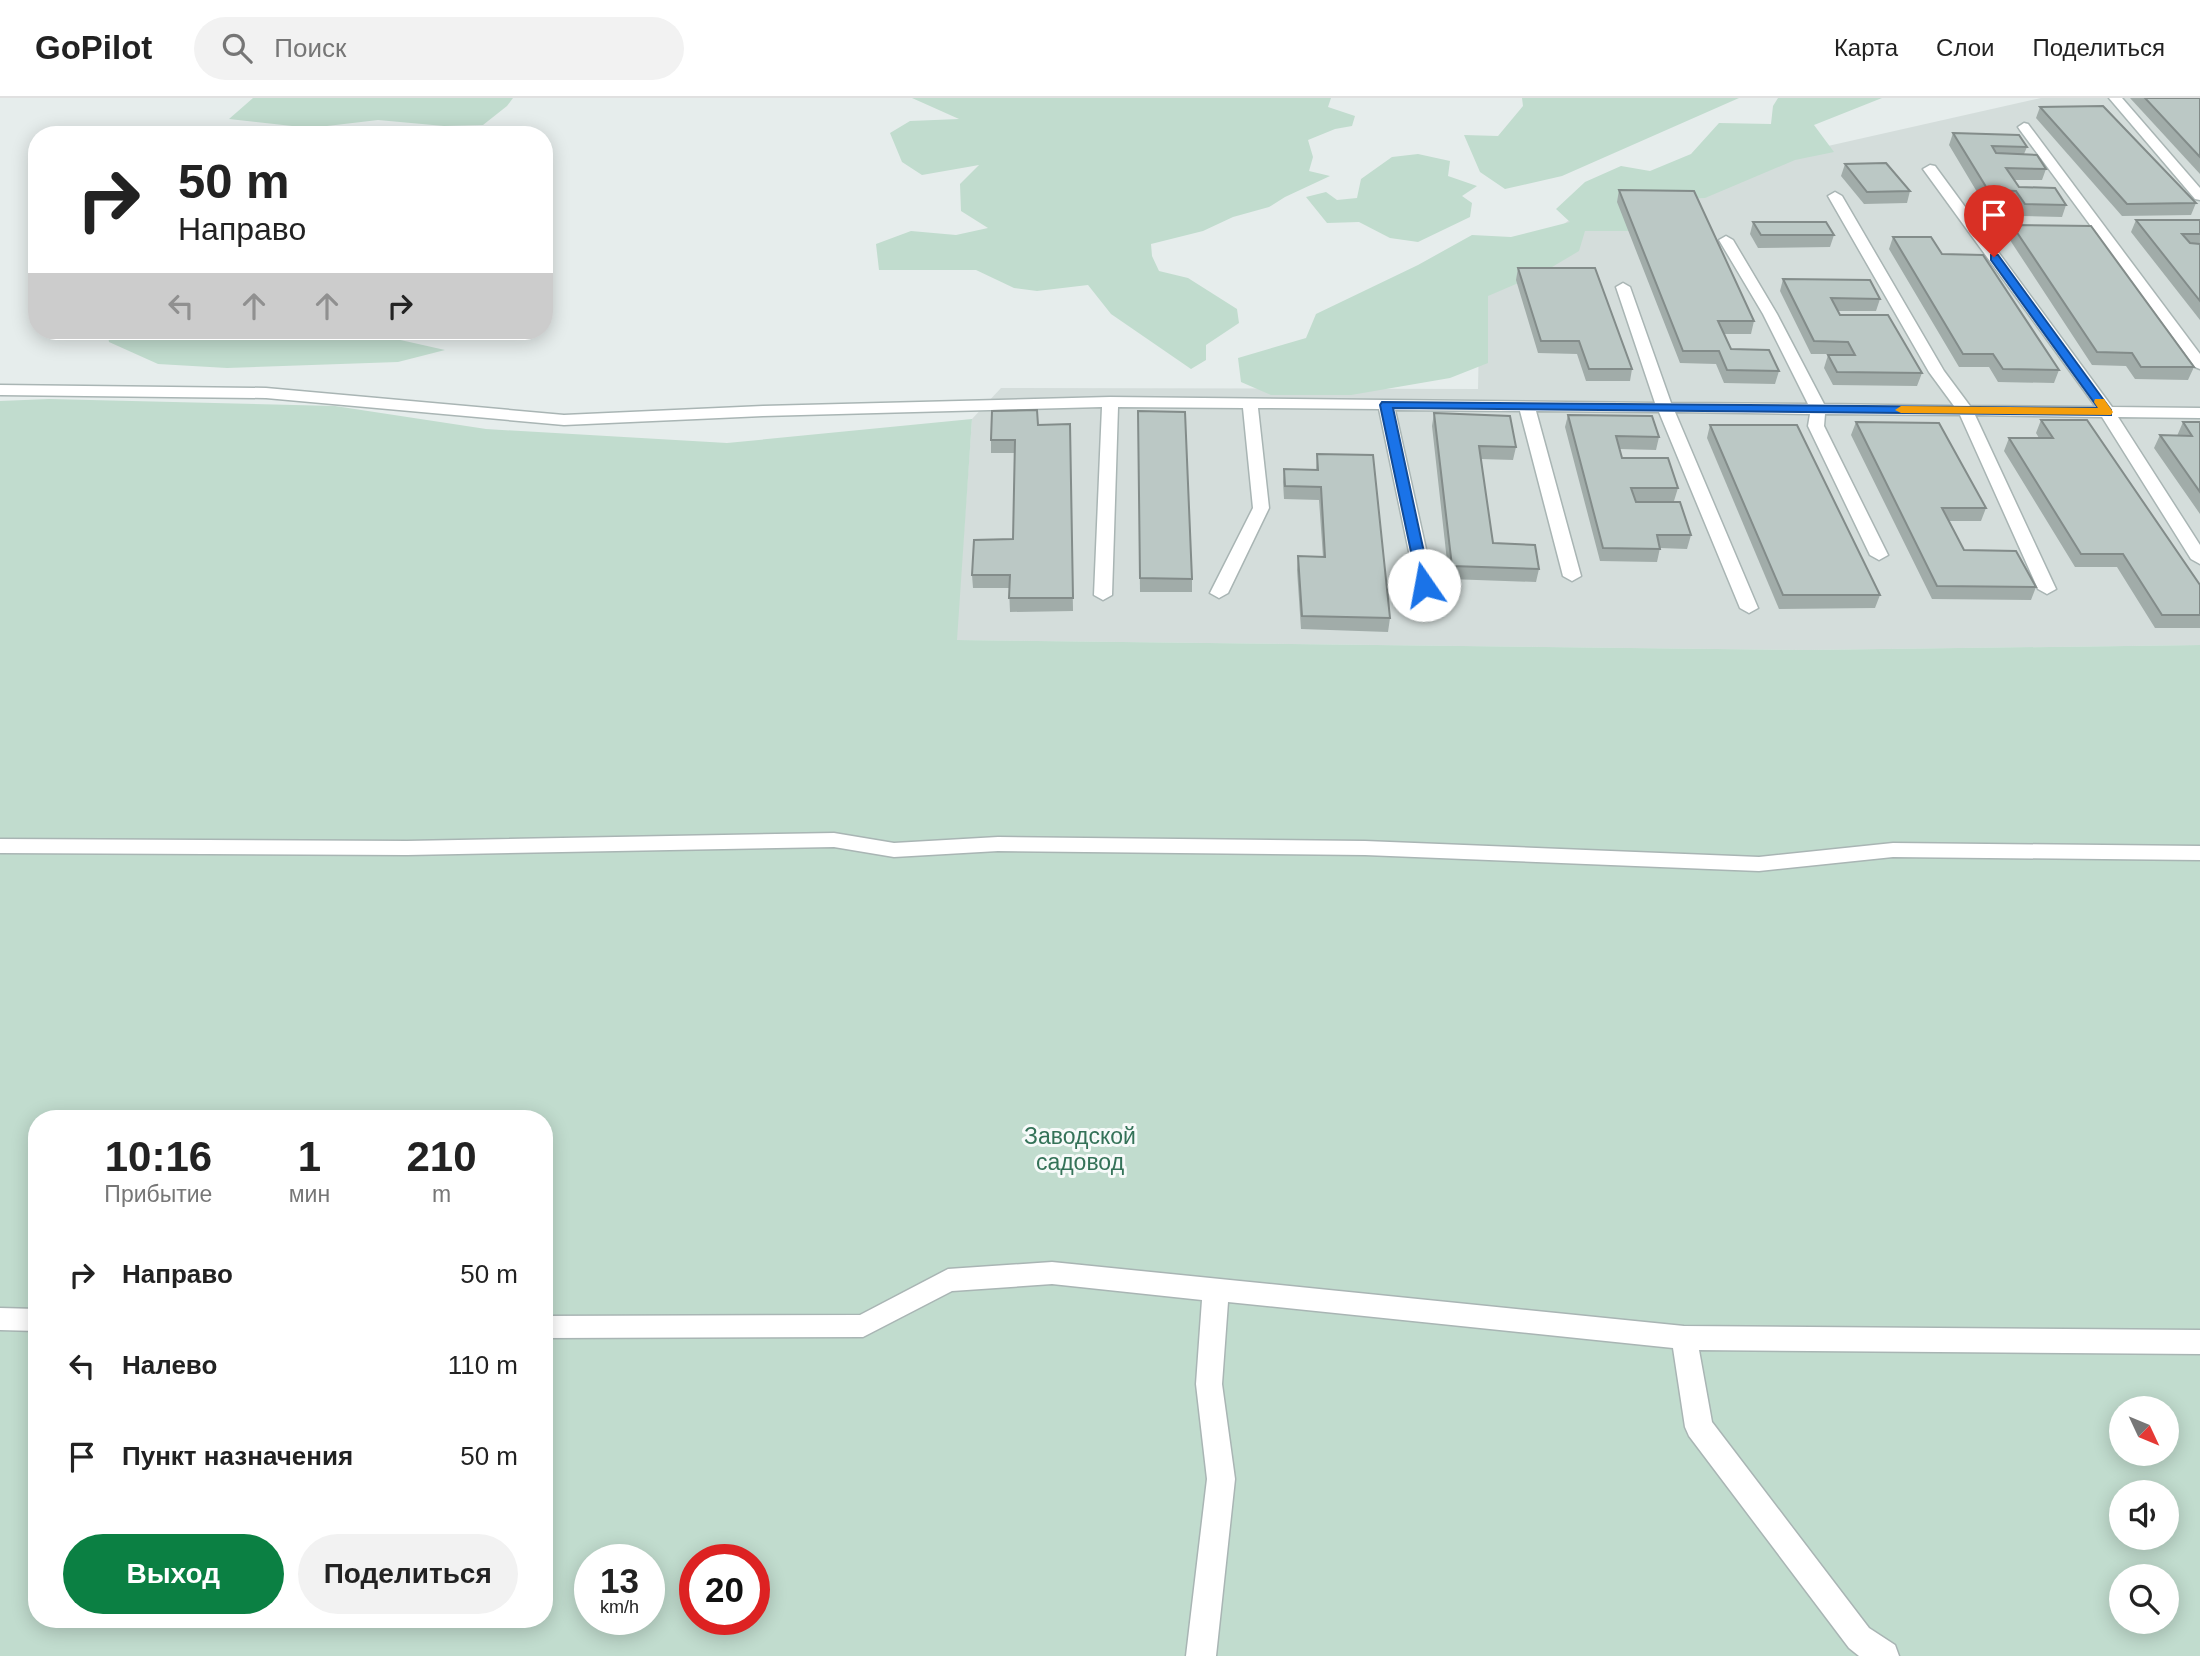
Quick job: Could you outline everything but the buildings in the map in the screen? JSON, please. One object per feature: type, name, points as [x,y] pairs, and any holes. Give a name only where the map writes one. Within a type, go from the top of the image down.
[{"type":"lane","points":[[2115,98],[2200,196]]},
{"type":"lane","points":[[2024,127],[2200,364]]},
{"type":"lane","points":[[1930,169],[2107,412],[2200,559]]},
{"type":"lane","points":[[1835,196],[1937,372],[1965,411],[2047,589]]},
{"type":"lane","points":[[1726,240],[1770,314],[1818,409],[1816,426],[1879,555]]},
{"type":"lane","points":[[1623,286],[1665,408],[1749,608]]},
{"type":"lane","points":[[0,390],[266,393],[564,421],[763,411],[1110,402],[2200,413]]},
{"type":"lane","points":[[1103,595],[1110,402]]},
{"type":"lane","points":[[1219,593],[1261,508],[1250,403]]},
{"type":"lane","points":[[1386,405],[1424,585]]},
{"type":"lane","points":[[1527,406],[1572,576]]},
{"type":"lane","points":[[0,846],[407,848],[834,840],[894,850],[998,844],[1365,848],[1759,864],[1893,850],[2200,853]]},
{"type":"lane","points":[[553,1327],[863,1326],[948,1280],[1052,1273],[1684,1338],[2200,1342]]},
{"type":"lane","points":[[1200,1656],[1221,1479],[1209,1384],[1216,1290]]},
{"type":"lane","points":[[0,1319],[28,1320]]},
{"type":"lane","points":[[1684,1338],[1699,1427],[1859,1638],[1884,1656]]},
{"type":"shaded area","points":[[2041,98],[2200,98],[2200,645],[1807,650],[956,640],[972,419],[1001,388],[1478,389],[1480,285],[1601,197]]},
{"type":"green space","points":[[253,98],[513,98],[483,125],[444,126],[378,120],[327,126],[292,126],[229,119]]},
{"type":"green space","points":[[912,98],[1331,98],[1328,107],[1355,116],[1352,126],[1335,129],[1308,140],[1313,157],[1309,171],[1330,176],[1269,207],[1233,217],[1203,231],[1151,244],[1152,256],[1159,271],[1188,278],[1237,309],[1239,323],[1206,345],[1206,360],[1191,369],[1111,314],[1088,285],[1037,291],[1014,288],[976,270],[879,270],[876,244],[911,231],[956,235],[988,228],[961,211],[960,184],[979,165],[922,175],[902,162],[890,133],[910,121],[959,119]]},
{"type":"green space","points":[[1522,98],[1739,98],[1562,176],[1505,189],[1480,172],[1464,135],[1498,136],[1523,106]]},
{"type":"green space","points":[[1778,98],[1882,98],[1814,125],[1834,152],[1795,160],[1705,198],[1666,199],[1634,231],[1585,231],[1579,251],[1542,273],[1488,296],[1488,363],[1450,378],[1351,395],[1271,395],[1241,382],[1238,358],[1306,338],[1316,314],[1418,265],[1472,235],[1511,237],[1570,222],[1556,209],[1585,182],[1621,166],[1650,171],[1691,154],[1719,123],[1771,124],[1773,106]]},
{"type":"green space","points":[[1418,154],[1450,161],[1448,176],[1477,186],[1462,196],[1472,203],[1470,217],[1418,242],[1390,238],[1359,222],[1327,223],[1306,197],[1326,192],[1337,200],[1357,198],[1361,179],[1392,157]]},
{"type":"green space","points":[[400,340],[445,350],[398,362],[227,368],[158,364],[109,342]]},
{"type":"green space","name":"Заводской садовод","points":[[49,399],[335,406],[486,429],[727,443],[972,419],[957,640],[1807,650],[2200,645],[2200,1656],[0,1656],[0,401]]},
{"type":"slow traffic","points":[[1901,410],[2107,412],[2100,402]]},
{"type":"route","points":[[1424,585],[1386,405],[2107,412],[1994,257]]}]
